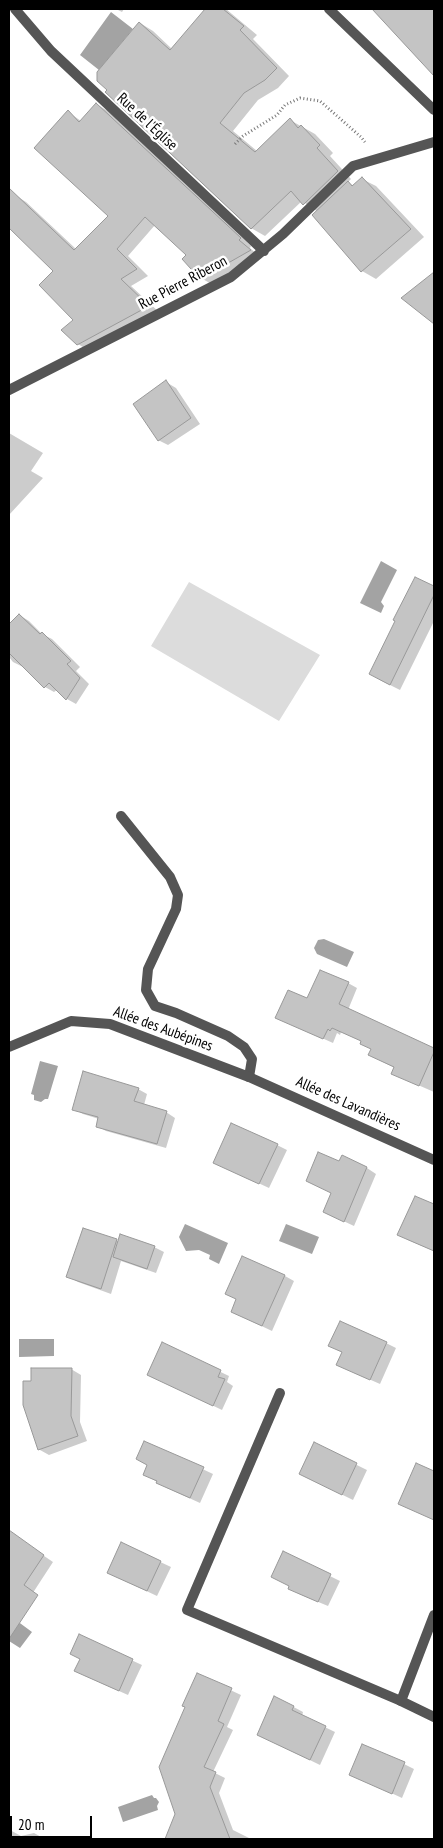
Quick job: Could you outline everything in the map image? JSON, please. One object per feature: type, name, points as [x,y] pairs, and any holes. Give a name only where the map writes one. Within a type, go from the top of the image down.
[{"type":"street","name":"Rue de l'Église","points":[[15,9],[51,52],[264,251]]},
{"type":"street","points":[[329,9],[434,110]]},
{"type":"street","name":"Rue Pierre Riberon","points":[[9,390],[231,277],[264,251],[353,166],[434,142]]},
{"type":"street","points":[[121,816],[170,877],[178,895],[176,909],[148,969],[146,990],[155,1006],[176,1013],[228,1036],[244,1048],[252,1059],[249,1077]]},
{"type":"street","name":"Allée des Aubépines","points":[[9,1047],[71,1022],[110,1024],[249,1077]]},
{"type":"street","name":"Allée des Lavandières","points":[[249,1077],[434,1160]]},
{"type":"street","points":[[280,1393],[187,1610],[401,1701],[434,1717]]},
{"type":"street","points":[[401,1701],[434,1615]]},
{"type":"path","points":[[236,144],[243,136],[277,115],[285,105],[300,98],[320,101],[361,137],[376,158]]},
{"type":"shaded area","points":[[111,12],[133,29],[99,70],[80,55]]},
{"type":"shaded area","points":[[381,561],[397,570],[381,602],[384,606],[381,613],[360,603]]},
{"type":"shaded area","points":[[189,582],[320,655],[279,721],[151,646]]},
{"type":"shaded area","points":[[324,939],[354,952],[347,967],[317,954],[314,948],[318,940]]},
{"type":"shaded area","points":[[40,1061],[58,1066],[48,1099],[41,1102],[34,1100],[34,1095],[31,1094]]},
{"type":"shaded area","points":[[185,1224],[228,1243],[219,1264],[209,1259],[210,1255],[199,1250],[186,1251],[179,1237]]},
{"type":"shaded area","points":[[286,1224],[319,1237],[312,1254],[279,1241]]},
{"type":"shaded area","points":[[19,1339],[54,1339],[54,1356],[19,1357]]},
{"type":"shaded area","points":[[9,1615],[32,1632],[20,1648],[9,1641]]},
{"type":"shaded area","points":[[152,1795],[159,1802],[158,1810],[123,1822],[118,1807]]},
{"type":"building","points":[[205,9],[223,9],[244,26],[240,30],[277,68],[265,80],[244,93],[220,123],[255,152],[290,118],[298,128],[301,125],[320,145],[317,148],[338,171],[303,205],[291,191],[251,229],[105,92],[107,90],[97,81],[97,72],[139,22],[170,50]]},
{"type":"building","points":[[372,9],[434,9],[434,76]]},
{"type":"building","points":[[96,103],[241,238],[239,240],[251,250],[200,279],[182,259],[186,255],[145,217],[117,249],[137,269],[121,279],[149,306],[77,345],[61,330],[73,320],[39,285],[53,271],[9,228],[9,188],[74,250],[108,216],[34,148],[68,110],[79,122]]},
{"type":"building","points":[[362,177],[411,229],[361,272],[312,215],[348,181],[352,186]]},
{"type":"building","points":[[434,272],[434,324],[401,298]]},
{"type":"building","points":[[166,380],[191,418],[158,441],[133,404]]},
{"type":"building","points":[[415,577],[434,586],[434,595],[390,685],[369,674]]},
{"type":"building","points":[[19,614],[40,634],[42,632],[71,661],[67,664],[80,678],[66,700],[49,683],[44,688],[9,653],[9,624]]},
{"type":"building","points":[[320,970],[349,982],[339,1004],[434,1048],[419,1086],[391,1074],[394,1067],[368,1055],[371,1049],[360,1044],[361,1041],[332,1028],[330,1031],[328,1029],[323,1039],[275,1018],[288,990],[307,998]]},
{"type":"building","points":[[83,1071],[139,1088],[134,1101],[167,1111],[157,1144],[96,1127],[98,1117],[72,1110]]},
{"type":"building","points":[[231,1123],[278,1144],[259,1184],[213,1163]]},
{"type":"building","points":[[318,1152],[339,1161],[342,1155],[367,1167],[344,1222],[323,1212],[331,1193],[306,1181]]},
{"type":"building","points":[[415,1196],[434,1204],[434,1251],[397,1235]]},
{"type":"building","points":[[83,1228],[117,1239],[101,1289],[66,1277]]},
{"type":"building","points":[[120,1234],[155,1246],[147,1269],[113,1257]]},
{"type":"building","points":[[242,1256],[285,1275],[262,1326],[231,1312],[236,1299],[225,1294]]},
{"type":"building","points":[[340,1321],[387,1342],[370,1380],[336,1365],[342,1352],[328,1346]]},
{"type":"building","points":[[162,1342],[221,1370],[218,1377],[225,1379],[213,1406],[147,1375]]},
{"type":"building","points":[[31,1368],[72,1368],[71,1416],[78,1436],[38,1450],[23,1405],[23,1381],[31,1381]]},
{"type":"building","points":[[144,1441],[204,1467],[190,1498],[143,1475],[147,1465],[136,1459]]},
{"type":"building","points":[[314,1442],[357,1463],[342,1495],[299,1474]]},
{"type":"building","points":[[416,1463],[434,1471],[434,1520],[398,1504]]},
{"type":"building","points":[[9,1530],[44,1555],[24,1585],[38,1595],[9,1639]]},
{"type":"building","points":[[121,1542],[161,1561],[147,1591],[107,1573]]},
{"type":"building","points":[[283,1551],[331,1574],[318,1602],[288,1589],[289,1586],[271,1577]]},
{"type":"building","points":[[79,1634],[133,1659],[119,1691],[74,1671],[80,1659],[70,1654]]},
{"type":"building","points":[[197,1673],[232,1688],[218,1721],[224,1724],[204,1767],[216,1772],[210,1787],[230,1839],[165,1839],[175,1814],[159,1767],[185,1707],[182,1706]]},
{"type":"building","points":[[274,1696],[294,1706],[292,1710],[326,1726],[310,1760],[257,1735]]},
{"type":"building","points":[[362,1744],[405,1762],[392,1794],[349,1775]]}]
